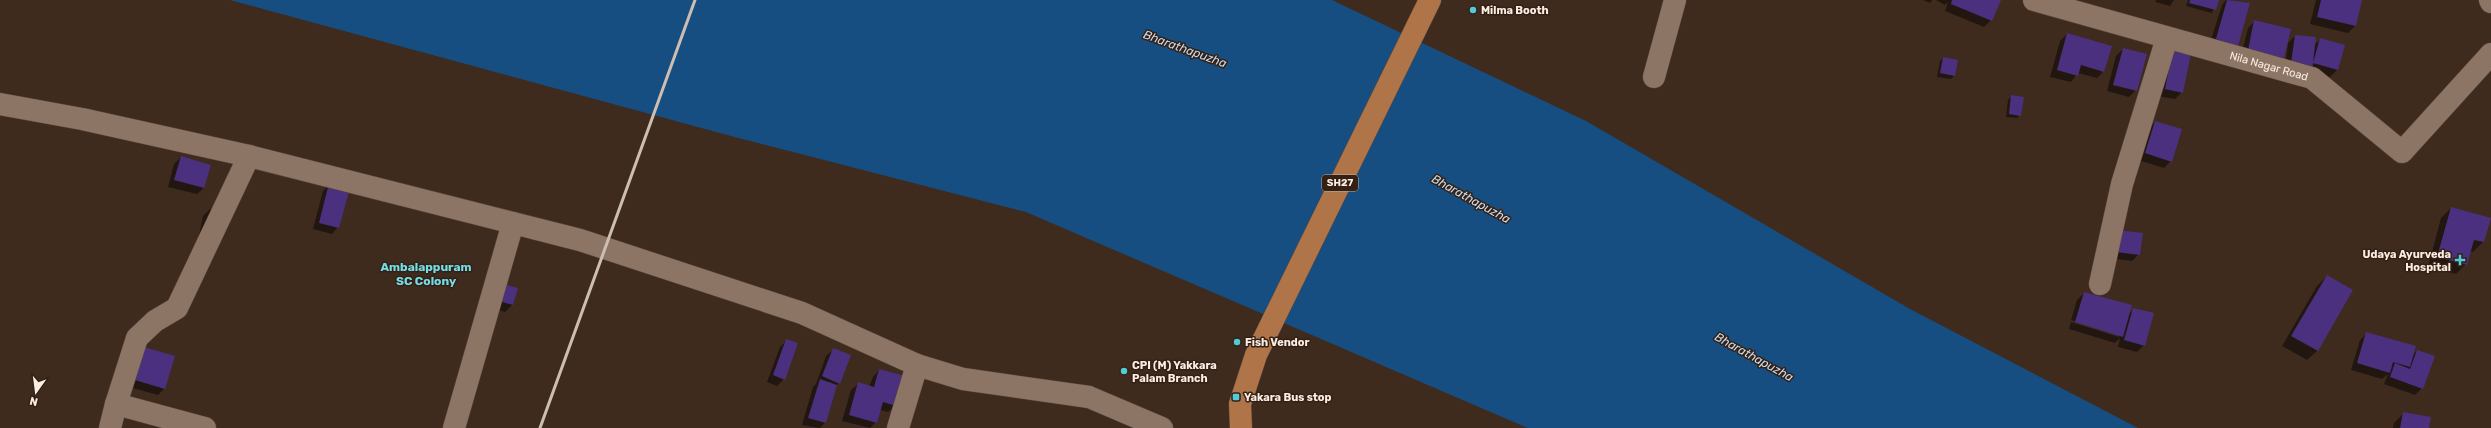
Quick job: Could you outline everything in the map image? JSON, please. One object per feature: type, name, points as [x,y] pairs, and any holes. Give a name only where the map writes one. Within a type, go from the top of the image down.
[{"type":"main road","name":"SH27","points":[[1241,428],[1240,404],[1256,355],[1427,5]]},
{"type":"street","points":[[1654,77],[1676,0]]},
{"type":"street","name":"Nila Nagar Road","points":[[2034,0],[2312,78],[2402,152],[2491,54]]},
{"type":"street","points":[[2100,284],[2122,184],[2167,38]]},
{"type":"street","points":[[0,104],[82,119],[249,156],[580,240],[802,313],[917,366],[963,379],[1089,397],[1162,428]]},
{"type":"street","points":[[110,428],[137,338],[155,320],[177,308],[249,156]]},
{"type":"street","points":[[454,428],[513,223]]},
{"type":"street","points":[[898,428],[917,366]]},
{"type":"street","points":[[116,404],[204,428]]},
{"type":"water","name":"Bharathapuzha","points":[[230,0],[1332,0],[1586,121],[1910,309],[2138,428],[1528,428],[1026,212],[731,136]]},
{"type":"building","points":[[1952,0],[2001,0],[1992,21],[1951,4]]},
{"type":"building","points":[[2190,0],[2219,0],[2216,10],[2189,3]]},
{"type":"building","points":[[2227,0],[2250,3],[2238,46],[2216,39]]},
{"type":"building","points":[[2321,0],[2362,0],[2356,26],[2317,17]]},
{"type":"building","points":[[2254,20],[2291,29],[2284,58],[2248,50]]},
{"type":"building","points":[[2067,33],[2112,46],[2104,72],[2081,65],[2078,76],[2057,70]]},
{"type":"building","points":[[2295,35],[2316,37],[2312,72],[2290,70]]},
{"type":"building","points":[[2320,38],[2345,45],[2338,70],[2313,63]]},
{"type":"building","points":[[2123,48],[2147,54],[2137,91],[2113,85]]},
{"type":"building","points":[[2173,49],[2191,53],[2183,93],[2165,89]]},
{"type":"building","points":[[1943,57],[1958,60],[1955,76],[1940,73]]},
{"type":"building","points":[[2011,95],[2024,97],[2021,116],[2009,114]]},
{"type":"building","points":[[2155,121],[2182,129],[2172,162],[2145,153]]},
{"type":"building","points":[[181,156],[211,165],[204,188],[174,180]]},
{"type":"building","points":[[329,183],[350,188],[339,228],[319,223]]},
{"type":"building","points":[[2451,207],[2491,218],[2484,242],[2474,240],[2467,265],[2437,257]]},
{"type":"building","points":[[2118,230],[2143,233],[2140,255],[2116,252]]},
{"type":"building","points":[[2327,275],[2353,290],[2318,351],[2291,336]]},
{"type":"building","points":[[490,280],[518,288],[513,305],[485,297]]},
{"type":"building","points":[[2084,292],[2132,305],[2123,337],[2075,322]]},
{"type":"building","points":[[2133,308],[2154,313],[2145,346],[2124,340]]},
{"type":"building","points":[[2366,332],[2416,346],[2410,367],[2393,362],[2390,373],[2357,363]]},
{"type":"building","points":[[786,339],[798,343],[785,380],[773,375]]},
{"type":"building","points":[[137,345],[175,356],[165,389],[128,378]]},
{"type":"building","points":[[833,348],[851,355],[840,384],[822,376]]},
{"type":"building","points":[[2417,350],[2435,356],[2423,389],[2390,377],[2395,363],[2410,369]]},
{"type":"building","points":[[879,369],[905,376],[896,406],[883,402],[877,423],[849,415],[858,382],[874,387]]},
{"type":"building","points":[[820,379],[837,385],[826,423],[808,418]]},
{"type":"building","points":[[2403,412],[2431,417],[2429,428],[2400,428]]},
{"type":"railway","points":[[540,428],[695,0]]},
{"type":"place","name":"Milma Booth","points":[[1473,10]]},
{"type":"place","name":"Udaya Ayurveda Hospital","points":[[2460,260]]},
{"type":"place","name":"Fish Vendor","points":[[1237,342]]},
{"type":"place","name":"CPI (M) Yakkara Palam Branch","points":[[1124,371]]},
{"type":"place","name":"Yakara Bus stop","points":[[1236,397]]},
{"type":"district","name":"Ambalappuram SC Colony","points":[[426,274]]}]
